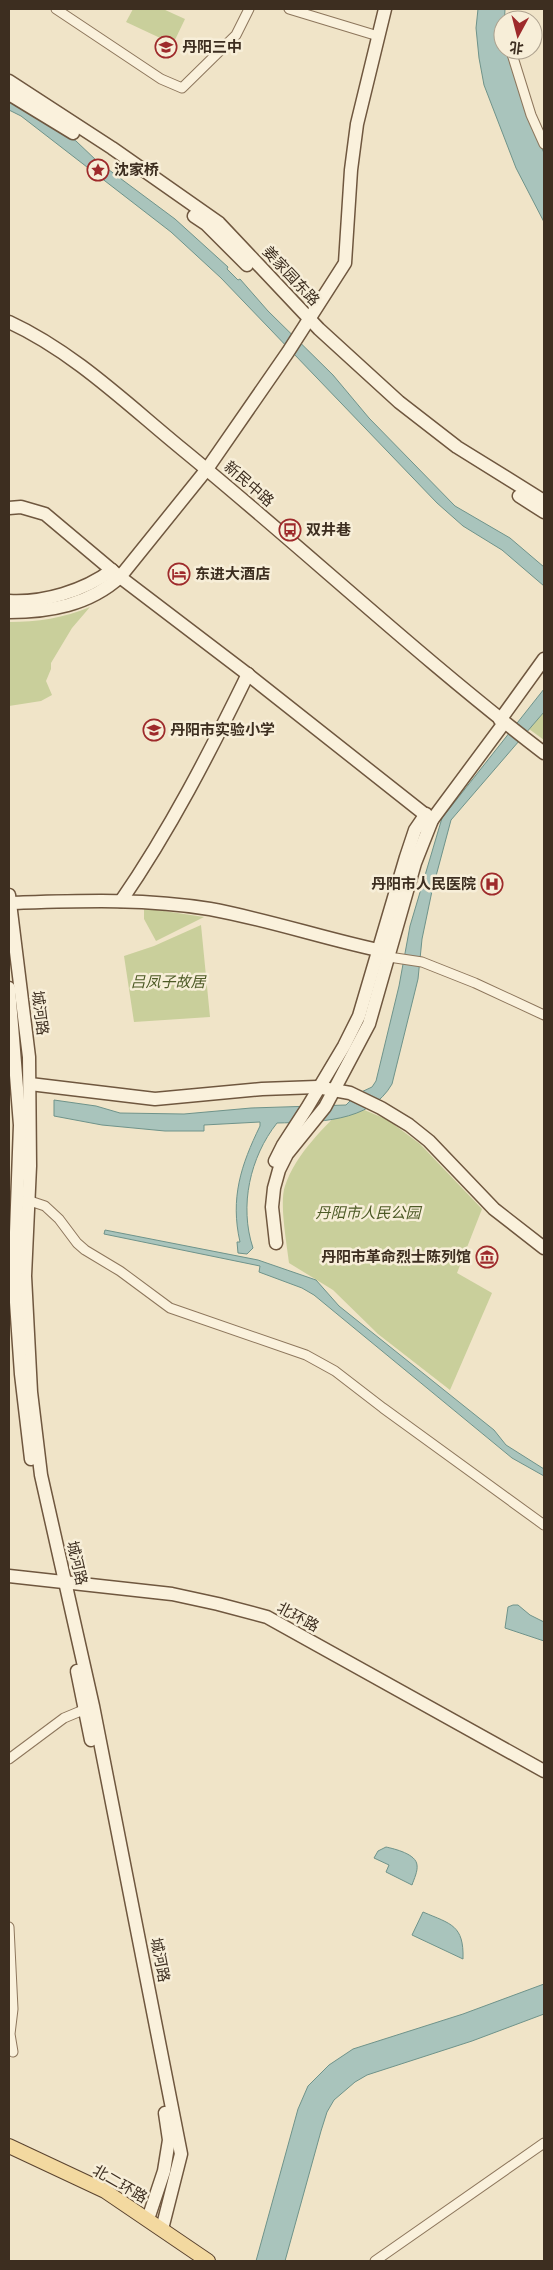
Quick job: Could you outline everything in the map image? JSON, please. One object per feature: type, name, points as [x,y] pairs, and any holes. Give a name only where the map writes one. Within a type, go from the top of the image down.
[{"type":"main road","points":[[9,612],[32,612],[72,604],[107,589],[116,574],[207,470],[306,326],[345,264],[351,170],[358,124],[386,9]]},
{"type":"main road","name":"姜家园东路","points":[[9,81],[112,148],[219,223],[306,326],[457,447],[544,501]]},
{"type":"main road","name":"姜家园东路","points":[[9,94],[109,155],[206,224],[345,364],[437,441],[544,512]]},
{"type":"main road","name":"新民中路","points":[[9,322],[36,335],[81,366],[207,470],[343,588],[504,723],[544,753]]},
{"type":"main road","points":[[9,508],[21,508],[45,514],[116,574],[248,674],[429,817]]},
{"type":"main road","points":[[9,601],[40,599],[60,594],[116,574]]},
{"type":"main road","points":[[389,955],[344,1046],[309,1106],[283,1144],[272,1166],[264,1215],[272,1244],[274,1188],[279,1170],[287,1154],[327,1104],[369,1024],[389,955],[415,863],[429,817],[504,723],[544,659]]},
{"type":"main road","points":[[121,901],[143,868],[186,794],[227,719],[248,674]]},
{"type":"main road","points":[[9,899],[121,901],[210,909],[389,955]]},
{"type":"main road","name":"城河路","points":[[9,899],[29,1057],[30,1084],[30,1166],[16,1276]]},
{"type":"main road","name":"城河路","points":[[9,988],[20,1125],[16,1276],[41,1475],[61,1581],[181,2154],[162,2229]]},
{"type":"main road","points":[[30,1084],[155,1099],[262,1089],[320,1088],[350,1093],[409,1125],[430,1141],[494,1209],[544,1248]]},
{"type":"main road","name":"北环路","points":[[9,1576],[172,1594],[267,1617],[544,1771]]},
{"type":"main road","name":"城河路","points":[[89,1708],[169,2140],[164,2171],[148,2219]]},
{"type":"main road","name":"北二环路","points":[[9,2146],[105,2191],[208,2261]]},
{"type":"main road","name":"北二环路","points":[[9,2155],[101,2198],[195,2261]]},
{"type":"street","points":[[56,9],[161,79],[182,88],[236,35],[249,9]]},
{"type":"street","points":[[288,9],[378,36]]},
{"type":"street","points":[[514,60],[531,115],[544,144]]},
{"type":"street","points":[[389,955],[422,962],[475,983],[544,1015]]},
{"type":"street","points":[[27,1200],[44,1206],[52,1212],[85,1250],[120,1271],[170,1308],[306,1355],[335,1370],[383,1408],[544,1525]]},
{"type":"street","points":[[9,1760],[64,1718],[89,1708]]},
{"type":"street","points":[[9,1927],[13,2009],[10,2034],[12,2052]]},
{"type":"street","points":[[375,2261],[544,2144]]},
{"type":"green space","points":[[133,9],[163,9],[185,19],[173,44],[126,22]]},
{"type":"green space","points":[[90,607],[72,628],[51,663],[51,669],[46,681],[52,695],[41,701],[9,706],[9,622],[50,619]]},
{"type":"green space","points":[[544,712],[544,740],[529,729]]},
{"type":"green space","points":[[144,908],[204,917],[156,941],[144,919]]},
{"type":"green space","name":"吕凤子故居","points":[[201,925],[210,1017],[134,1022],[124,956],[154,946]]},
{"type":"green space","name":"丹阳市人民公园","points":[[348,1103],[388,1120],[420,1144],[482,1209],[457,1273],[492,1293],[450,1390],[378,1334],[333,1290],[289,1263],[283,1213],[285,1186],[296,1162],[321,1131]]},
{"type":"water","points":[[478,9],[505,9],[493,10],[493,60],[509,60],[527,116],[544,153],[544,222],[516,168],[484,85],[476,28]]},
{"type":"water","points":[[9,97],[76,141],[97,161],[175,219],[228,267],[227,269],[238,280],[240,279],[268,311],[333,375],[369,418],[455,506],[510,538],[544,567],[544,586],[502,550],[463,526],[437,503],[221,278],[171,232],[21,116],[9,110]]},
{"type":"water","points":[[544,689],[544,712],[451,820],[432,891],[422,939],[418,979],[392,1084],[382,1097],[356,1113],[325,1121],[277,1123],[260,1151],[250,1182],[247,1216],[253,1248],[247,1254],[238,1253],[237,1242],[240,1242],[236,1211],[237,1196],[247,1154],[260,1126],[260,1122],[204,1125],[204,1131],[165,1131],[102,1125],[54,1116],[54,1100],[96,1106],[120,1113],[184,1114],[251,1108],[346,1105],[357,1094],[372,1087],[376,1081],[399,986],[410,926],[442,818]]},
{"type":"water","points":[[105,1230],[258,1260],[316,1280],[339,1306],[494,1430],[506,1445],[544,1469],[544,1476],[512,1458],[314,1295],[302,1288],[259,1272],[260,1266],[104,1234]]},
{"type":"water","points":[[518,1605],[530,1615],[544,1622],[544,1641],[505,1628],[508,1607]]},
{"type":"water","points":[[386,1847],[409,1855],[416,1861],[417,1870],[412,1885],[386,1872],[389,1865],[374,1858],[378,1851]]},
{"type":"water","points":[[423,1912],[454,1927],[461,1939],[463,1959],[412,1935]]},
{"type":"water","points":[[544,1984],[544,2014],[472,2041],[367,2075],[355,2082],[334,2100],[327,2112],[321,2131],[285,2261],[256,2261],[298,2109],[308,2086],[329,2065],[353,2049],[463,2014]]},
{"type":"place","name":"丹阳三中","points":[[166,47]]},
{"type":"place","name":"沈家桥","points":[[98,170]]},
{"type":"place","name":"双井巷","points":[[290,530]]},
{"type":"place","name":"东进大酒店","points":[[179,574]]},
{"type":"place","name":"丹阳市实验小学","points":[[154,730]]},
{"type":"place","name":"丹阳市人民医院","points":[[492,884]]},
{"type":"place","name":"丹阳市革命烈士陈列馆","points":[[487,1257]]}]
